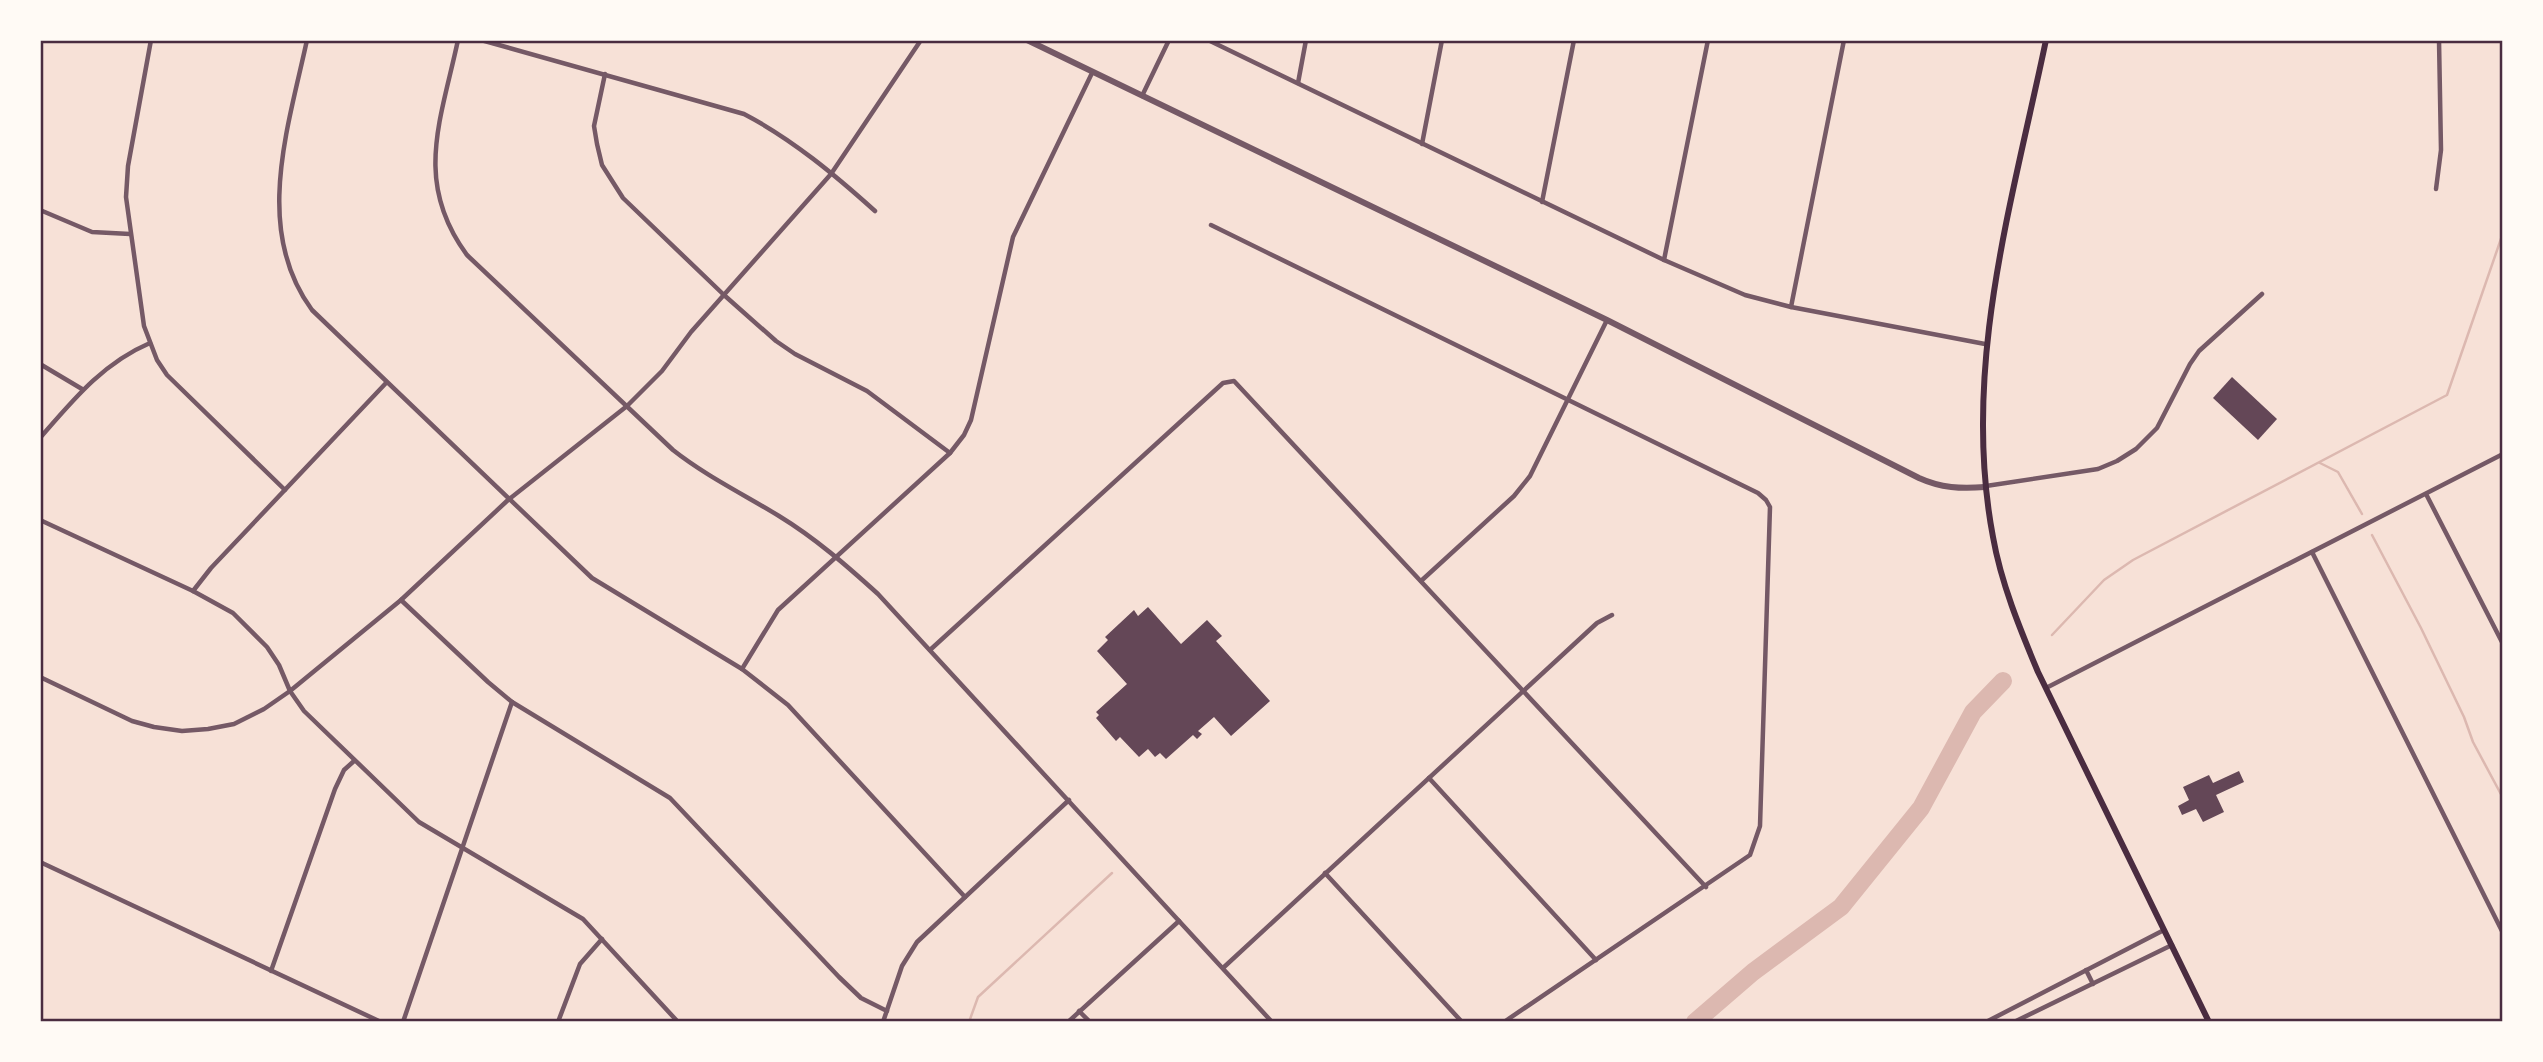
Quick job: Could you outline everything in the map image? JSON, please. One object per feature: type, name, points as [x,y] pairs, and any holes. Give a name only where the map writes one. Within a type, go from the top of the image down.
[{"type":"main road","points":[[2046,40],[1994,288],[1985,344],[1982,419],[1985,487],[1993,539],[2025,640],[2046,688],[2209,1022]]},
{"type":"street","points":[[151,40],[128,166],[126,197],[144,326],[167,375],[285,490]]},
{"type":"street","points":[[307,40],[280,169],[278,198],[285,252],[299,292],[312,310],[592,578],[742,669],[788,705],[965,897]]},
{"type":"street","points":[[458,40],[434,150],[435,179],[439,204],[447,225],[467,255],[693,466],[780,516],[837,556],[877,594],[1272,1022]]},
{"type":"street","points":[[481,40],[744,114],[769,127],[875,211]]},
{"type":"street","points":[[40,677],[132,721],[182,731],[234,724],[264,709],[290,691],[401,600],[508,500],[627,406],[662,371],[724,295],[831,174],[921,40]]},
{"type":"street","points":[[1027,40],[1607,320],[1936,486],[1985,487],[2098,469],[2117,461],[2136,449],[2157,428],[2199,351],[2262,294]]},
{"type":"street","points":[[1142,97],[1169,40]]},
{"type":"street","points":[[1208,40],[1664,260],[1745,295],[1791,307],[1985,344]]},
{"type":"street","points":[[1298,83],[1306,40]]},
{"type":"street","points":[[1422,144],[1442,40]]},
{"type":"street","points":[[1542,202],[1574,40]]},
{"type":"street","points":[[1664,260],[1708,40]]},
{"type":"street","points":[[1791,307],[1844,40]]},
{"type":"street","points":[[2436,189],[2441,150],[2439,40]]},
{"type":"street","points":[[742,669],[778,610],[950,453],[964,435],[971,420],[1013,237],[1092,73]]},
{"type":"street","points":[[605,74],[594,126],[602,165],[623,198],[776,341],[795,354],[867,391],[950,453]]},
{"type":"street","points":[[40,210],[92,232],[130,234]]},
{"type":"street","points":[[1211,225],[1758,493],[1770,507],[1760,826],[1750,855],[1504,1022]]},
{"type":"street","points":[[1421,581],[1522,487],[1530,476],[1607,320]]},
{"type":"street","points":[[40,438],[82,389],[112,363],[150,343]]},
{"type":"street","points":[[40,364],[82,389]]},
{"type":"street","points":[[930,650],[1223,383],[1234,381],[1706,887]]},
{"type":"street","points":[[193,591],[211,568],[386,383]]},
{"type":"street","points":[[2046,688],[2503,454]]},
{"type":"street","points":[[2426,494],[2503,644]]},
{"type":"street","points":[[40,520],[193,591],[233,613],[252,630],[279,665],[290,691],[304,711],[419,822],[583,919],[678,1022]]},
{"type":"street","points":[[2312,552],[2503,933]]},
{"type":"street","points":[[401,600],[512,702],[670,798],[839,977],[861,998],[887,1011]]},
{"type":"street","points":[[1223,968],[1597,623],[1612,615]]},
{"type":"street","points":[[403,1022],[512,702]]},
{"type":"street","points":[[271,971],[335,789],[344,770],[354,761]]},
{"type":"street","points":[[1429,778],[1596,960]]},
{"type":"street","points":[[883,1022],[908,954],[917,942],[1069,800]]},
{"type":"street","points":[[40,862],[381,1022]]},
{"type":"street","points":[[1325,873],[1462,1022]]},
{"type":"street","points":[[1068,1022],[1179,921]]},
{"type":"street","points":[[1986,1022],[2165,930]]},
{"type":"street","points":[[558,1022],[580,964],[602,939]]},
{"type":"street","points":[[2014,1022],[2172,945]]},
{"type":"street","points":[[2086,970],[2093,984]]},
{"type":"street","points":[[2024,1003],[2030,1014]]},
{"type":"street","points":[[1079,1010],[1090,1022]]},
{"type":"building","points":[[2232,377],[2277,419],[2258,440],[2213,398]]},
{"type":"building","points":[[1148,607],[1181,644],[1207,620],[1222,636],[1216,641],[1270,701],[1231,736],[1214,717],[1198,731],[1202,734],[1197,739],[1193,735],[1166,759],[1160,753],[1155,757],[1148,749],[1139,757],[1120,737],[1116,741],[1096,718],[1099,715],[1096,712],[1127,684],[1097,651],[1108,640],[1105,637],[1134,610],[1138,616]]},
{"type":"building","points":[[2239,771],[2244,782],[2216,795],[2224,812],[2203,822],[2196,809],[2182,815],[2178,806],[2189,800],[2183,787],[2209,775],[2213,783]]},
{"type":"waterway","points":[[2052,635],[2104,580],[2133,560],[2447,395],[2503,233]]},
{"type":"waterway","points":[[2320,463],[2338,472],[2362,514]]},
{"type":"waterway","points":[[2372,535],[2421,628],[2464,717],[2473,742],[2503,798]]},
{"type":"waterway","points":[[1695,1022],[1753,972],[1841,907],[1921,808],[1973,712],[2003,681]]},
{"type":"waterway","points":[[969,1022],[978,997],[1112,873]]}]
